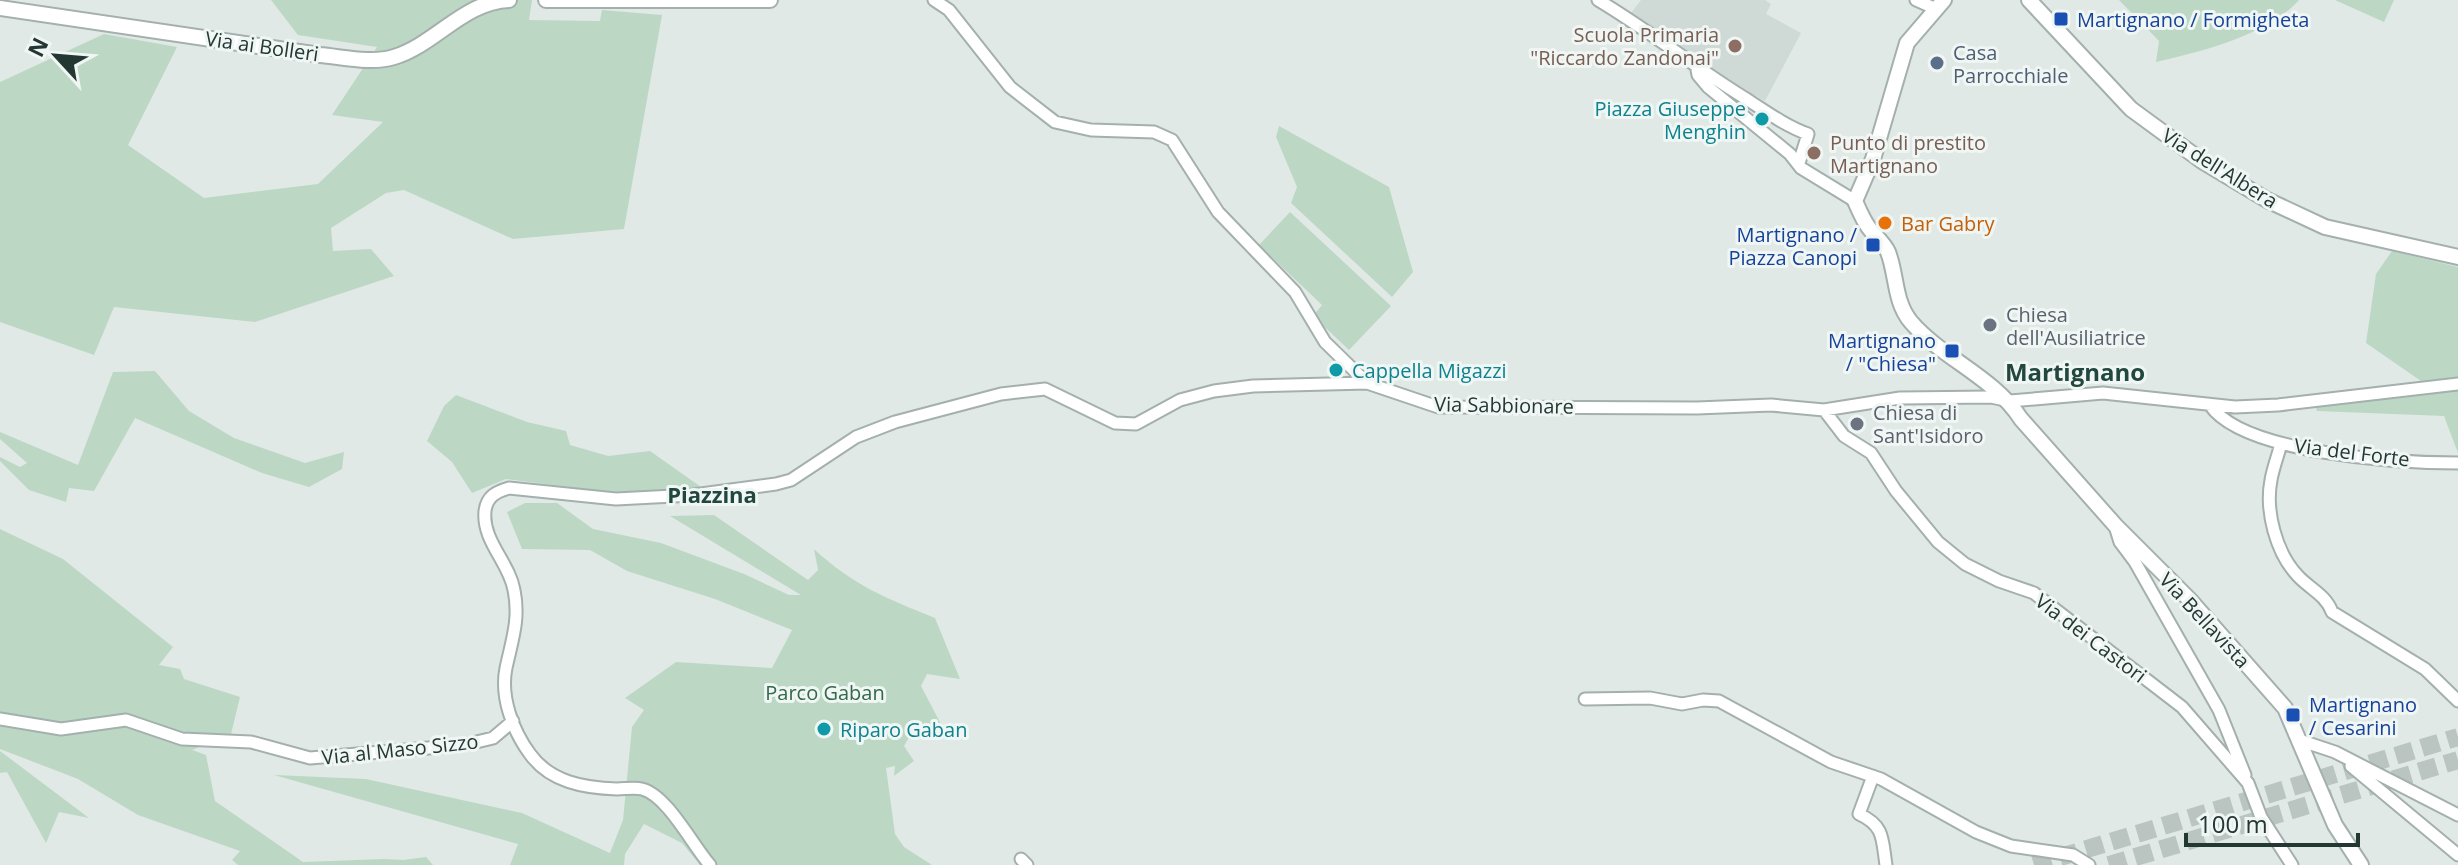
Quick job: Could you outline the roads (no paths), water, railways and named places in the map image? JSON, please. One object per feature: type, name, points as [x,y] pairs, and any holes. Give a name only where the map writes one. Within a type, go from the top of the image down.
[{"type":"street","name":"Via ai Bolleri","points":[[0,8],[373,60],[393,58],[470,11],[494,1],[509,0]]},
{"type":"street","points":[[546,0],[770,0]]},
{"type":"street","name":"Via Sabbionare","points":[[934,0],[949,10],[1010,87],[1055,122],[1091,130],[1154,132],[1172,140],[1218,212],[1295,292],[1325,342],[1367,383],[1438,407],[1697,408],[1771,405],[1824,410],[1900,398],[1991,397],[2010,401]]},
{"type":"street","points":[[1598,0],[1639,24],[1697,69],[1788,127],[1808,134],[1799,163]]},
{"type":"street","points":[[1697,69],[1708,87],[1799,163],[1801,168],[1855,201],[1873,159],[1907,43],[1939,4],[1916,0]]},
{"type":"street","name":"Via dell'Albera","points":[[2029,0],[2131,109],[2202,161],[2267,200],[2325,227],[2458,257]]},
{"type":"street","name":"Via Bellavista","points":[[1855,201],[1869,228],[1887,249],[1895,274],[1897,296],[1908,319],[1928,339],[2010,401],[2021,419],[2115,525],[2189,599],[2285,708],[2335,825],[2361,865]]},
{"type":"street","points":[[710,865],[664,804],[643,789],[575,785],[549,774],[530,754],[504,696],[506,669],[518,612],[514,586],[485,525],[487,502],[495,493],[509,488],[616,499],[776,484],[791,480],[856,437],[895,422],[1001,394],[1045,389],[1115,423],[1136,424],[1180,400],[1214,391],[1253,386],[1367,383]]},
{"type":"street","name":"Via del Forte","points":[[2010,401],[2103,393],[2210,405],[2278,405],[2458,384]]},
{"type":"street","name":"Via del Forte","points":[[2210,405],[2219,418],[2281,443],[2347,455],[2458,463]]},
{"type":"street","name":"Via dei Castori","points":[[1824,410],[1844,436],[1871,453],[1896,491],[1938,542],[1965,564],[1999,581],[2034,593],[2139,673],[2182,707],[2248,783]]},
{"type":"street","points":[[2281,443],[2270,481],[2271,509],[2274,529],[2291,569],[2328,601],[2332,612],[2425,669],[2458,701]]},
{"type":"street","name":"Via dei Castori","points":[[2115,525],[2120,542],[2135,562],[2219,710],[2261,817],[2292,865]]},
{"type":"street","points":[[1585,699],[1650,698],[1682,704],[1719,701],[1831,762],[1873,776],[1976,832],[2011,846],[2073,855],[2089,865]]},
{"type":"street","name":"Via al Maso Sizzo","points":[[0,719],[61,729],[126,720],[182,739],[251,742],[310,758],[464,745],[493,738],[513,721]]},
{"type":"street","points":[[2299,740],[2335,752],[2458,815]]},
{"type":"street","points":[[2335,752],[2458,855]]},
{"type":"street","points":[[1873,776],[1859,814],[1873,821],[1880,829],[1886,865]]},
{"type":"tunnel","points":[[2034,865],[2458,737]]},
{"type":"tunnel","points":[[2109,865],[2458,760]]},
{"type":"place","name":"Martignano / Formigheta","points":[[2061,19]]},
{"type":"place","name":"Scuola Primaria \"Riccardo Zandonai\"","points":[[1735,46]]},
{"type":"place","name":"Casa Parrocchiale","points":[[1937,63]]},
{"type":"place","name":"Piazza Giuseppe Menghin","points":[[1762,119]]},
{"type":"place","name":"Punto di prestito Martignano","points":[[1814,153]]},
{"type":"place","name":"Bar Gabry","points":[[1885,223]]},
{"type":"place","name":"Martignano / Piazza Canopi","points":[[1873,245]]},
{"type":"place","name":"Chiesa dell'Ausiliatrice","points":[[1990,325]]},
{"type":"place","name":"Martignano / \"Chiesa\"","points":[[1952,351]]},
{"type":"place","name":"Cappella Migazzi","points":[[1336,370]]},
{"type":"place","name":"Chiesa di Sant'Isidoro","points":[[1857,424]]},
{"type":"place","name":"Martignano / Cesarini","points":[[2293,715]]},
{"type":"place","name":"Riparo Gaban","points":[[824,729]]},
{"type":"district","name":"Martignano","points":[[2075,371]]},
{"type":"district","name":"Piazzina","points":[[712,494]]},
{"type":"park label","name":"Parco Gaban","points":[[825,692]]}]
